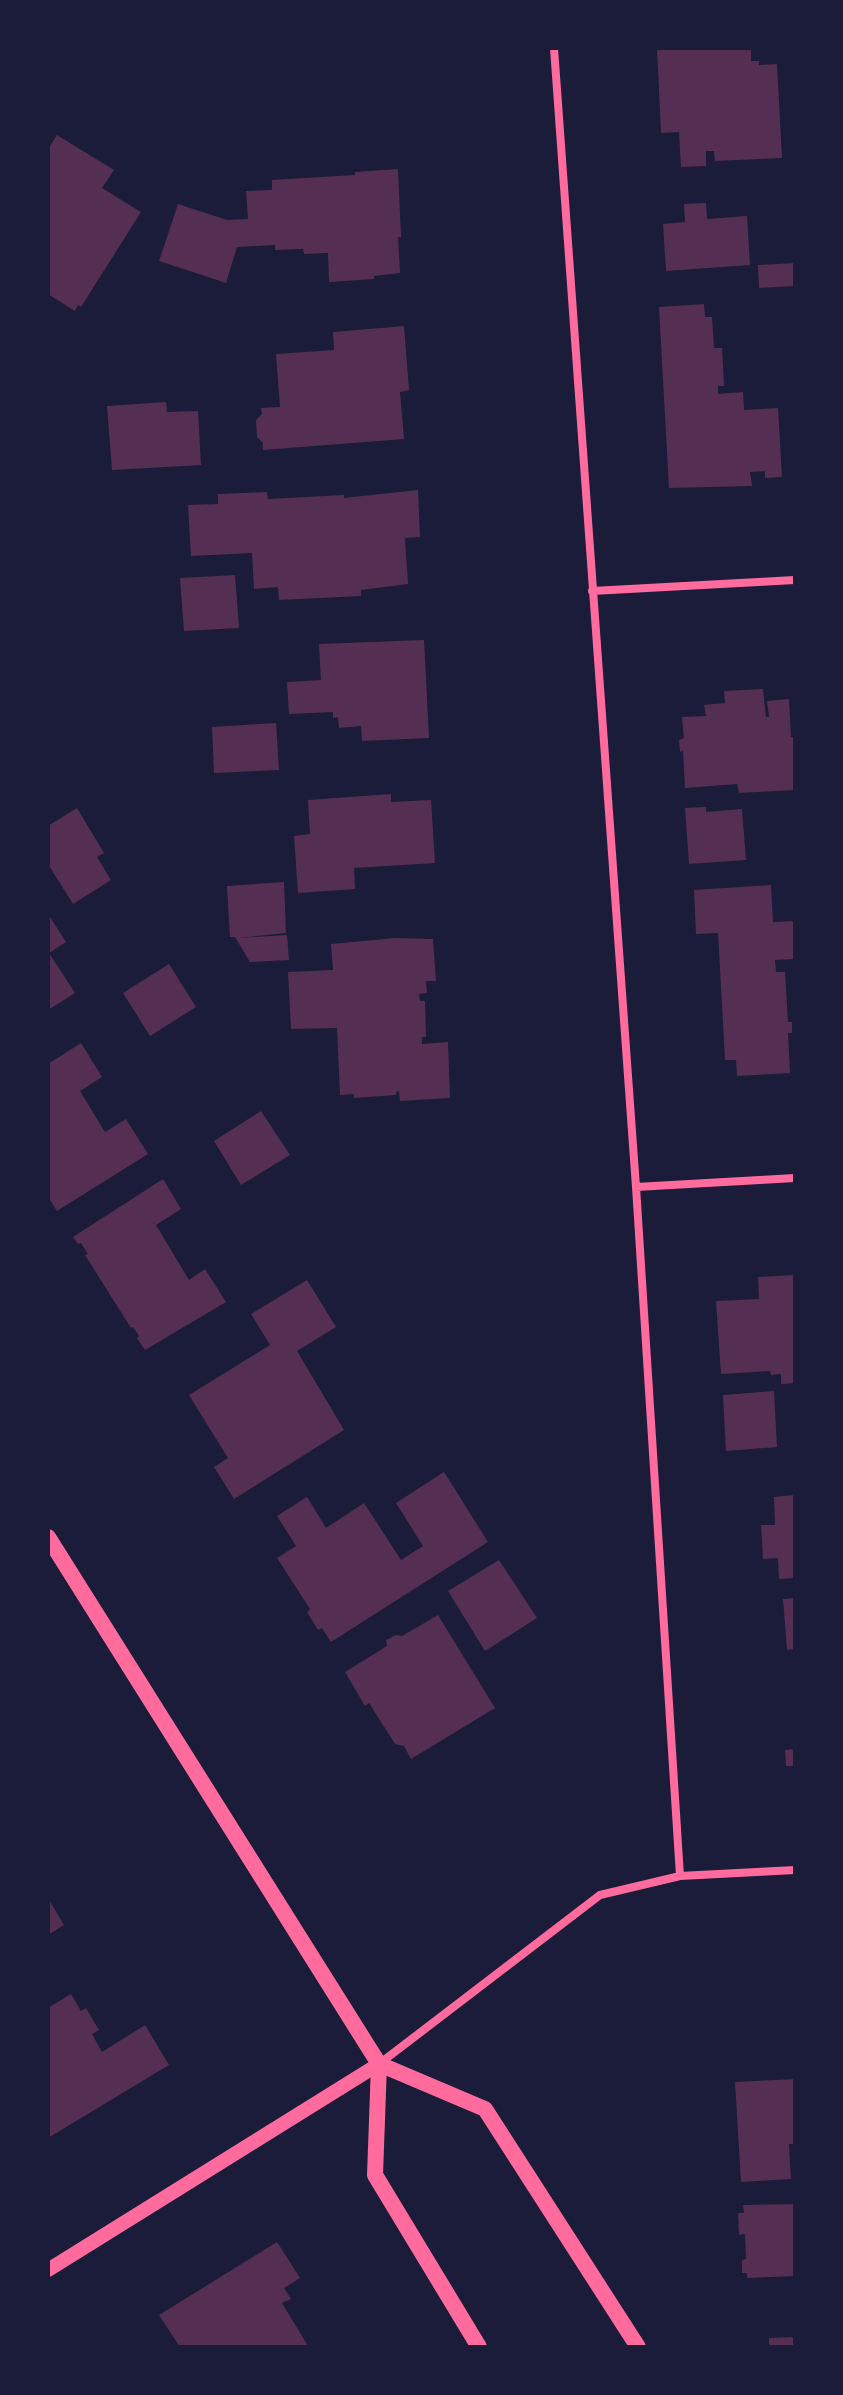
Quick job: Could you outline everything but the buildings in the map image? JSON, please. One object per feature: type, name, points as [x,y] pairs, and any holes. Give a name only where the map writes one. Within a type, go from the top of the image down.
[{"type":"main road","points":[[48,1537],[379,2064],[375,2175],[479,2347]]},
{"type":"main road","points":[[379,2064],[485,2109],[638,2347]]},
{"type":"street","points":[[554,48],[636,1187],[680,1876]]},
{"type":"street","points":[[592,591],[795,580]]},
{"type":"street","points":[[636,1187],[795,1178]]},
{"type":"street","points":[[48,2270],[379,2064],[600,1895],[680,1876],[795,1870]]}]
